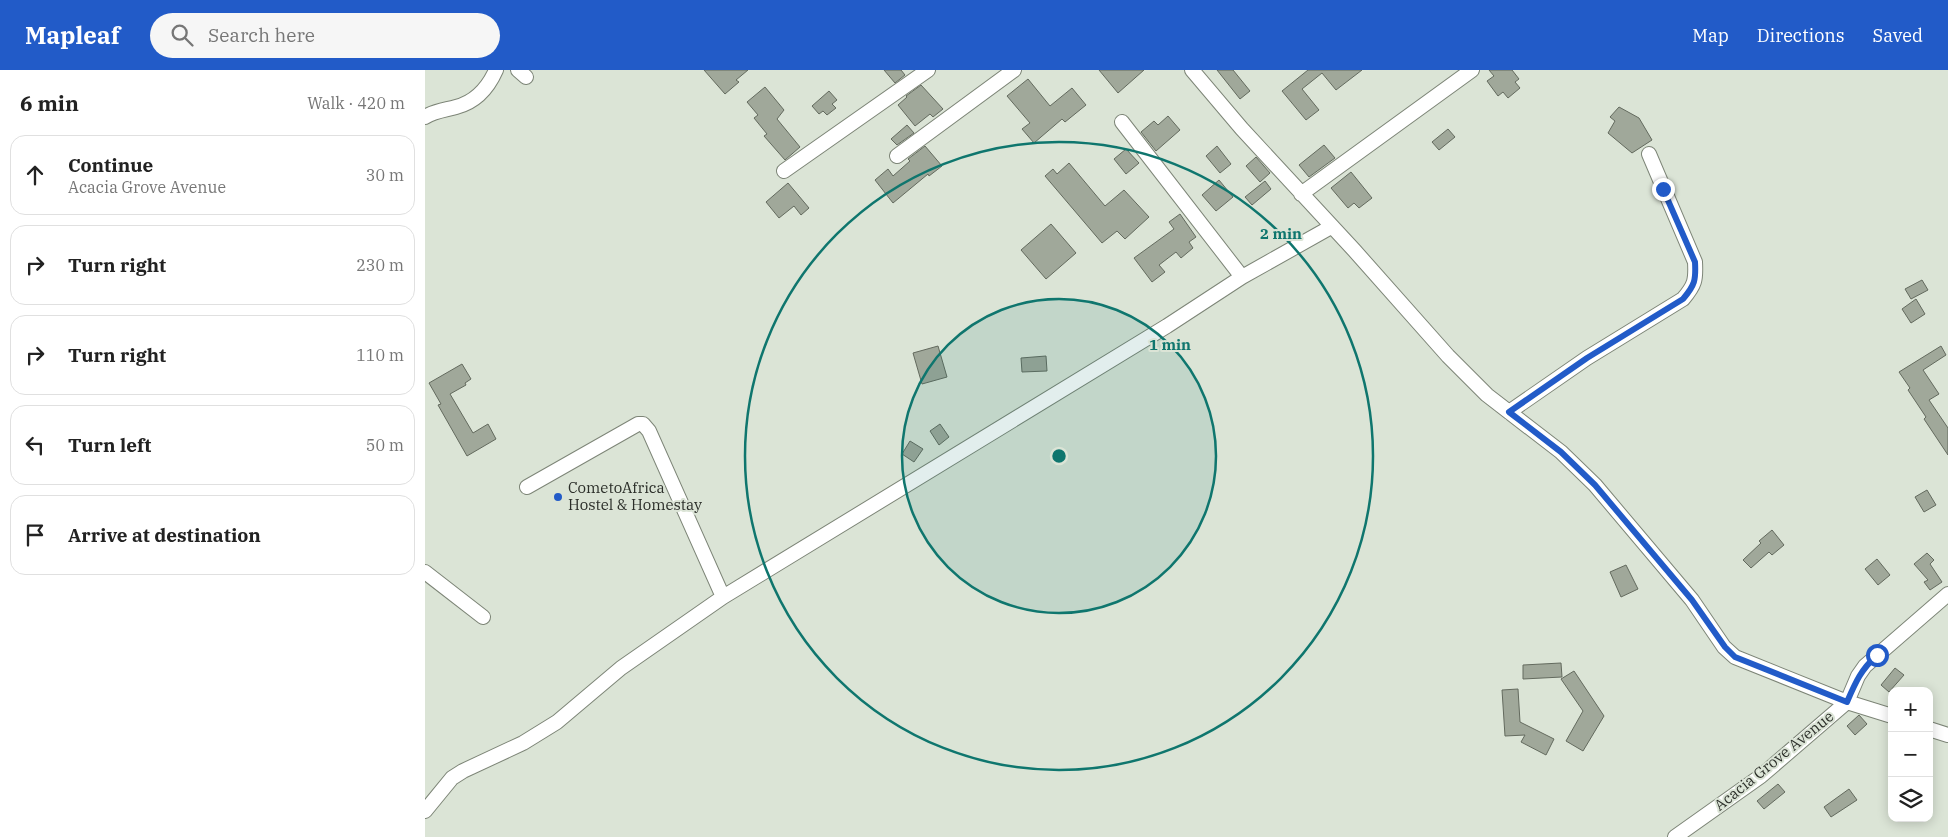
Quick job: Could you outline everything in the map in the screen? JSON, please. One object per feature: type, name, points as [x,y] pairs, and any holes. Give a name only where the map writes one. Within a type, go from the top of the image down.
[{"type":"street","points":[[425,117],[467,104],[487,88],[496,70]]},
{"type":"street","points":[[784,170],[928,70]]},
{"type":"street","points":[[897,156],[1014,70]]},
{"type":"street","points":[[1192,70],[1242,129],[1448,356],[1487,395],[1561,452],[1595,485],[1692,600],[1725,647],[1735,657],[1847,702],[1888,715]]},
{"type":"street","points":[[1301,194],[1472,70]]},
{"type":"street","points":[[1122,122],[1242,277]]},
{"type":"street","points":[[1509,412],[1587,358],[1683,299],[1693,286],[1695,262],[1649,154]]},
{"type":"street","points":[[425,811],[457,774],[523,743],[557,722],[621,668],[723,597],[1158,331],[1242,277],[1331,227]]},
{"type":"street","points":[[527,486],[638,424],[643,424],[649,431],[723,597]]},
{"type":"street","points":[[425,572],[483,617]]},
{"type":"street","name":"Acacia Grove Avenue","points":[[1675,837],[1761,776],[1847,702],[1858,676],[1865,666],[1948,594]]},
{"type":"street","points":[[1933,730],[1948,735]]},
{"type":"building","points":[[704,70],[748,70],[736,80],[739,82],[725,94]]},
{"type":"building","points":[[884,70],[901,70],[905,75],[895,83]]},
{"type":"building","points":[[1099,70],[1144,70],[1118,93]]},
{"type":"building","points":[[1217,70],[1233,70],[1250,91],[1240,99]]},
{"type":"building","points":[[1308,70],[1362,70],[1336,90],[1322,73],[1302,89],[1319,110],[1306,120],[1282,91]]},
{"type":"building","points":[[1489,70],[1512,70],[1519,79],[1515,82],[1520,88],[1508,98],[1503,92],[1498,96],[1487,81],[1494,76]]},
{"type":"building","points":[[1028,79],[1050,106],[1072,88],[1086,105],[1065,122],[1062,119],[1034,143],[1022,129],[1030,123],[1007,96]]},
{"type":"building","points":[[921,85],[943,109],[933,117],[930,114],[915,126],[898,105],[906,96]]},
{"type":"building","points":[[765,87],[784,110],[777,119],[800,147],[785,160],[764,136],[767,134],[754,118],[758,115],[747,102]]},
{"type":"building","points":[[829,91],[837,100],[832,104],[836,108],[827,115],[823,111],[819,114],[812,106]]},
{"type":"building","points":[[1619,107],[1639,118],[1652,140],[1632,153],[1608,133],[1615,121],[1610,117]]},
{"type":"building","points":[[1168,116],[1180,130],[1156,151],[1141,132],[1154,121],[1158,125]]},
{"type":"building","points":[[907,125],[914,133],[897,145],[891,139]]},
{"type":"building","points":[[1448,129],[1455,137],[1439,150],[1432,142]]},
{"type":"building","points":[[1324,145],[1335,158],[1309,177],[1299,165]]},
{"type":"building","points":[[925,146],[942,166],[929,176],[928,174],[893,203],[875,180],[888,169],[893,176],[910,161],[908,159]]},
{"type":"building","points":[[1217,146],[1231,164],[1220,173],[1206,156]]},
{"type":"building","points":[[1126,149],[1139,163],[1126,174],[1114,159]]},
{"type":"building","points":[[1256,157],[1270,173],[1260,182],[1246,166]]},
{"type":"building","points":[[1069,163],[1105,206],[1124,190],[1149,217],[1125,239],[1117,231],[1102,243],[1045,176],[1053,169],[1057,174]]},
{"type":"building","points":[[1351,172],[1372,198],[1359,208],[1354,203],[1348,208],[1331,188]]},
{"type":"building","points":[[1219,180],[1233,197],[1216,211],[1202,195]]},
{"type":"building","points":[[1265,181],[1271,189],[1252,205],[1245,197]]},
{"type":"building","points":[[788,183],[809,208],[801,215],[794,206],[779,218],[766,202]]},
{"type":"building","points":[[1180,214],[1196,237],[1189,242],[1193,248],[1181,258],[1176,252],[1159,265],[1165,272],[1152,282],[1134,258],[1174,229],[1169,222]]},
{"type":"building","points":[[1051,224],[1076,253],[1046,279],[1021,250]]},
{"type":"building","points":[[1922,280],[1928,290],[1911,299],[1905,289]]},
{"type":"building","points":[[1916,299],[1925,314],[1911,323],[1902,309]]},
{"type":"building","points":[[938,346],[947,377],[922,384],[913,353]]},
{"type":"building","points":[[1941,346],[1946,355],[1923,370],[1939,394],[1929,400],[1948,428],[1948,455],[1924,419],[1926,417],[1908,390],[1910,388],[1899,372]]},
{"type":"building","points":[[1046,356],[1047,371],[1022,372],[1021,358]]},
{"type":"building","points":[[462,364],[471,379],[465,383],[466,385],[450,394],[473,433],[488,424],[496,439],[467,456],[438,405],[441,404],[429,383]]},
{"type":"building","points":[[940,424],[949,437],[939,445],[930,431]]},
{"type":"building","points":[[910,441],[923,449],[914,462],[902,454]]},
{"type":"building","points":[[1927,490],[1936,505],[1924,512],[1915,497]]},
{"type":"building","points":[[1772,530],[1784,545],[1772,555],[1769,552],[1751,568],[1743,560],[1761,543],[1759,541]]},
{"type":"building","points":[[1927,553],[1934,560],[1930,564],[1942,582],[1930,590],[1924,582],[1928,580],[1914,564]]},
{"type":"building","points":[[1877,559],[1890,575],[1878,585],[1865,569]]},
{"type":"building","points":[[1626,565],[1638,589],[1621,597],[1610,572]]},
{"type":"building","points":[[1561,663],[1562,677],[1523,679],[1523,665]]},
{"type":"building","points":[[1895,668],[1904,675],[1893,687],[1888,687],[1888,691],[1881,685]]},
{"type":"building","points":[[1574,671],[1604,716],[1583,751],[1566,741],[1583,711],[1561,679]]},
{"type":"building","points":[[1518,689],[1520,722],[1554,739],[1546,755],[1521,742],[1525,735],[1505,736],[1502,690]]},
{"type":"building","points":[[1859,715],[1867,724],[1855,735],[1847,726]]},
{"type":"building","points":[[1778,784],[1785,792],[1764,809],[1757,801]]},
{"type":"building","points":[[1849,789],[1857,800],[1831,817],[1824,807]]},
{"type":"place","name":"CometoAfrica Hostel & Homestay","points":[[558,497]]},
{"type":"route","points":[[1663,189],[1695,262],[1693,286],[1683,299],[1587,358],[1509,412],[1561,452],[1595,485],[1692,600],[1725,647],[1735,657],[1847,702],[1858,676],[1865,666],[1877,655]]}]
